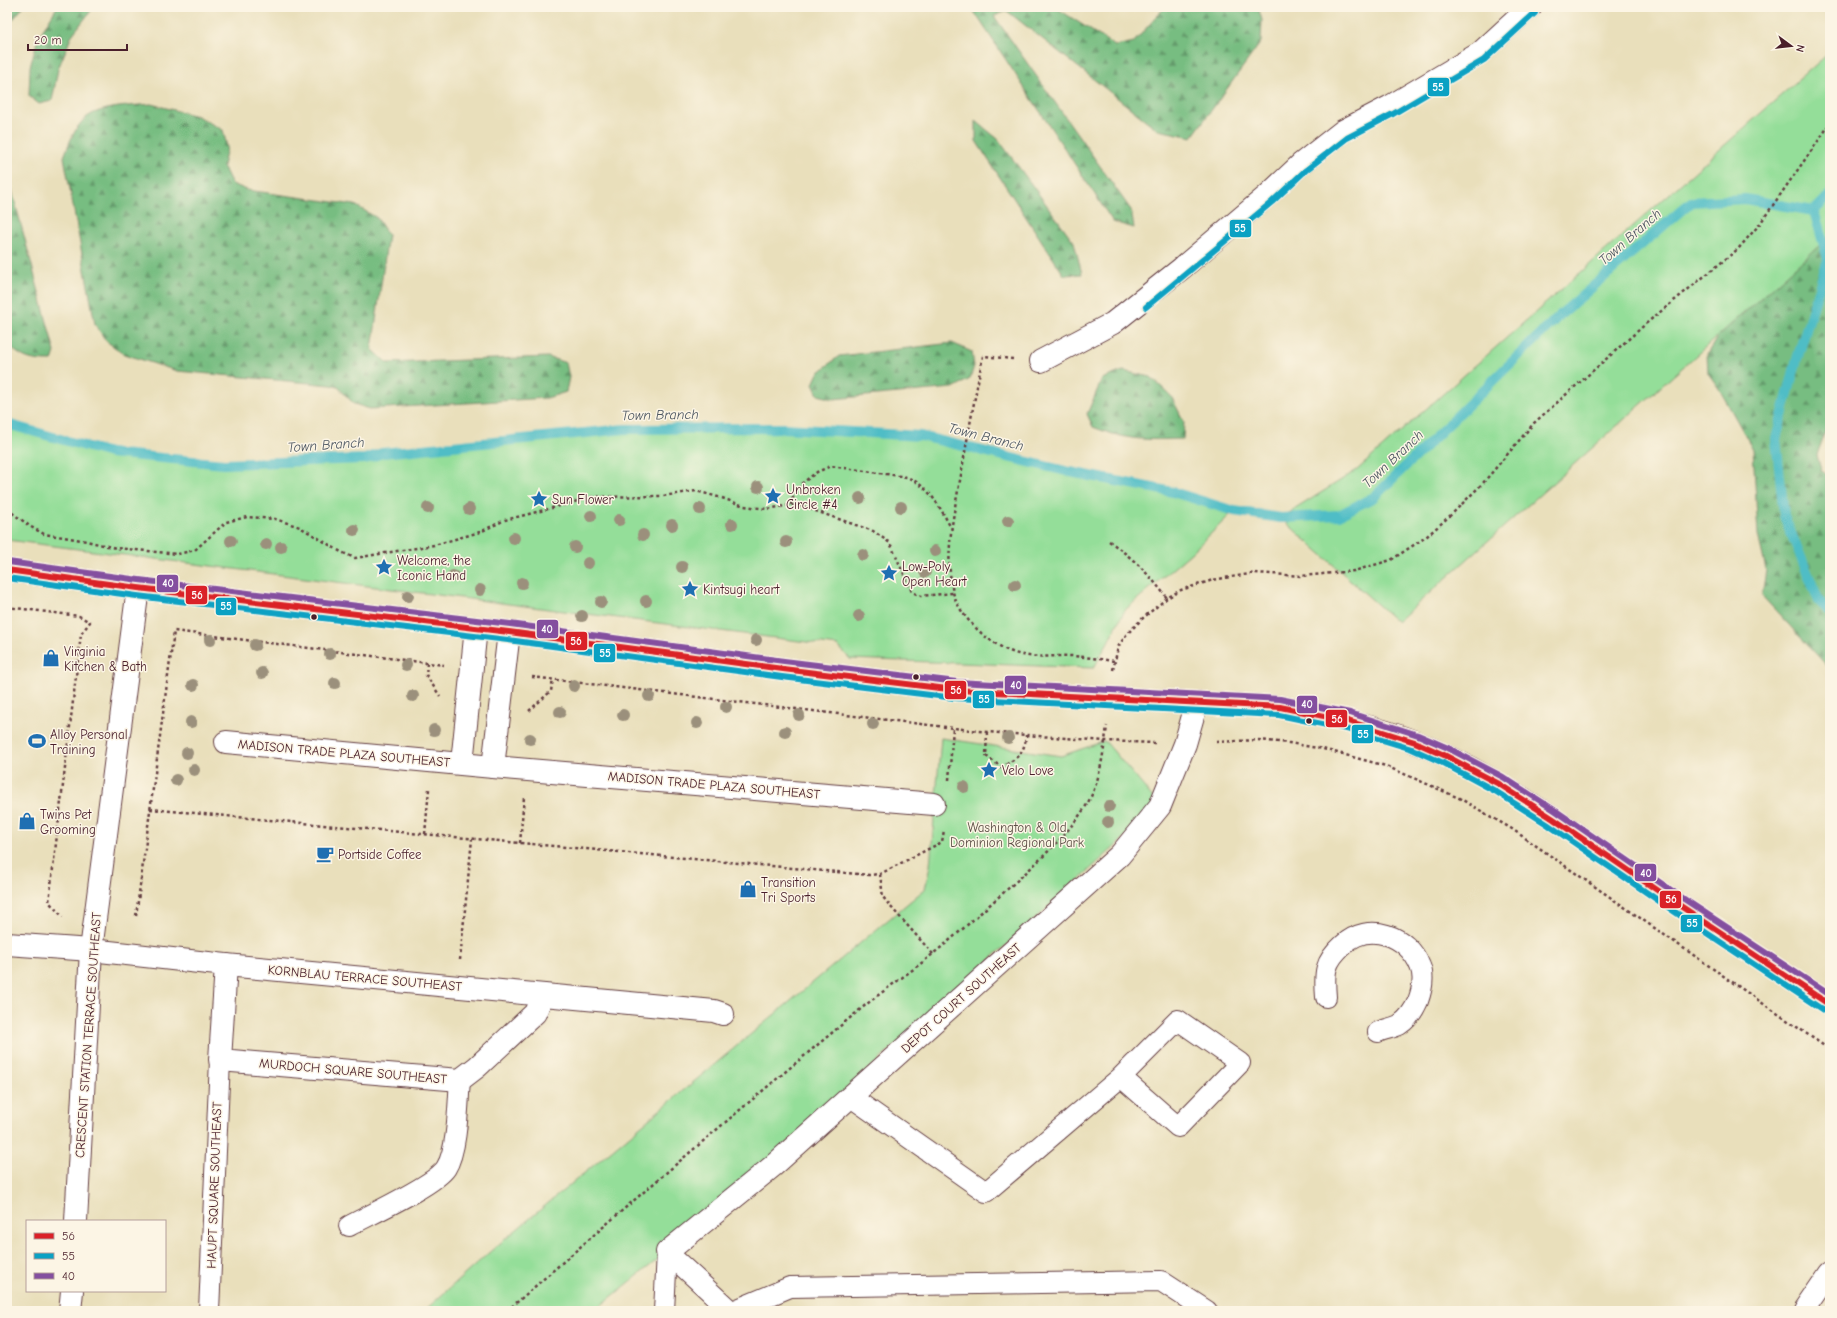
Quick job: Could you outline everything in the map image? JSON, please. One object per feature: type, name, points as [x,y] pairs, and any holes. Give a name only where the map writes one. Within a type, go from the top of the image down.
[{"type":"street","points":[[1042,361],[1113,323],[1182,268],[1301,164],[1343,131],[1389,107],[1480,53],[1520,10]]},
{"type":"street","points":[[7,570],[138,588],[509,632],[783,669],[956,690],[1280,707],[1331,716],[1414,742],[1459,762],[1508,789],[1689,912],[1830,1005]]},
{"type":"street","name":"CRESCENT STATION TERRACE SOUTHEAST","points":[[76,1220],[91,950],[138,588]]},
{"type":"street","name":"MADISON TRADE PLAZA SOUTHEAST","points":[[462,763],[476,628]]},
{"type":"street","points":[[493,767],[509,632]]},
{"type":"street","name":"DEPOT COURT SOUTHEAST","points":[[668,1252],[773,1166],[1120,855],[1160,806],[1185,744],[1197,702]]},
{"type":"street","name":"MADISON TRADE PLAZA SOUTHEAST","points":[[226,742],[493,767],[934,804]]},
{"type":"street","name":"KORNBLAU TERRACE SOUTHEAST","points":[[7,944],[91,950],[226,965],[714,1011],[723,1014]]},
{"type":"street","points":[[220,1060],[226,965]]},
{"type":"street","name":"MURDOCH SQUARE SOUTHEAST","points":[[220,1060],[460,1080],[477,1067],[535,1013],[543,995]]},
{"type":"street","points":[[1804,1311],[1830,1273]]},
{"type":"street","points":[[70,1311],[72,1292]]},
{"type":"lane","points":[[1326,997],[1324,974],[1332,954],[1348,939],[1369,932],[1391,935],[1409,948],[1420,966],[1422,988],[1415,1009],[1410,1014],[1399,1024],[1378,1032]]},
{"type":"lane","points":[[851,1097],[986,1192],[1121,1077],[1178,1020],[1240,1063],[1178,1127],[1121,1077]]},
{"type":"lane","name":"HAUPT SQUARE SOUTHEAST","points":[[209,1311],[220,1060]]},
{"type":"lane","points":[[348,1226],[431,1181],[446,1168],[454,1147],[460,1080]]},
{"type":"lane","points":[[664,1311],[668,1252]]},
{"type":"lane","points":[[668,1252],[732,1311],[790,1287],[1162,1281],[1207,1311]]},
{"type":"path","points":[[507,1311],[864,1006],[934,954],[1055,845],[1083,810],[1097,778],[1105,741],[1114,661],[1118,647],[1126,635],[1143,618],[1168,598],[1181,590],[1214,580],[1255,573],[1302,576],[1354,571],[1391,560],[1426,537],[1483,483],[1534,423],[1649,321],[1737,250],[1760,225],[1830,124]]},
{"type":"path","points":[[1042,361],[983,356],[951,528],[950,570],[953,593],[959,607],[977,629],[994,644],[1017,654],[1040,658],[1071,656],[1114,661]]},
{"type":"path","points":[[791,505],[801,484],[817,472],[831,466],[907,477],[917,482],[939,504],[951,528]]},
{"type":"path","points":[[7,508],[31,527],[44,534],[82,540],[116,548],[178,554],[195,550],[226,522],[247,517],[275,519],[300,527],[341,552],[355,558],[434,545],[480,532],[504,520],[572,503],[587,497],[664,496],[696,491],[744,506],[767,509],[791,505],[804,507],[873,531],[890,543],[912,592],[921,596],[953,593]]},
{"type":"path","points":[[1109,541],[1135,561],[1154,580],[1168,598]]},
{"type":"path","points":[[7,607],[79,616],[90,622],[81,634],[49,902],[63,917]]},
{"type":"path","points":[[136,916],[174,631],[471,668]]},
{"type":"path","points":[[505,674],[987,732],[1105,741],[1185,744],[1258,740],[1289,743],[1323,749],[1386,766],[1459,798],[1512,829],[1830,1050]]},
{"type":"path","points":[[948,784],[953,728]]},
{"type":"path","points":[[987,732],[986,756],[1001,767],[1013,761],[1025,748],[1026,735]]},
{"type":"path","points":[[150,809],[869,875],[880,874],[942,842],[945,824]]},
{"type":"path","points":[[458,986],[472,839]]},
{"type":"path","points":[[880,874],[883,897],[934,954]]},
{"type":"green space","points":[[7,7],[23,7],[7,27]]},
{"type":"green space","points":[[57,7],[94,7],[72,35],[58,69],[52,101],[39,104],[29,96],[30,67],[38,38]]},
{"type":"green space","points":[[971,7],[1055,7],[1115,46],[1134,42],[1165,7],[1258,7],[1262,20],[1261,42],[1192,137],[1158,130],[1007,11],[994,16],[1131,210],[1134,228],[1113,222]]},
{"type":"green space","points":[[1830,52],[1830,236],[1397,622],[1281,518],[1357,470]]},
{"type":"green space","points":[[151,104],[197,116],[223,130],[227,147],[223,166],[232,184],[247,190],[355,205],[377,218],[388,235],[372,349],[387,363],[548,357],[566,363],[569,377],[566,392],[547,398],[370,409],[354,404],[338,387],[331,385],[177,371],[124,354],[106,341],[95,324],[64,157],[70,141],[79,125],[93,113],[127,106]]},
{"type":"green space","points":[[976,121],[998,139],[1074,242],[1082,274],[1064,275],[976,141]]},
{"type":"green space","points":[[7,172],[55,352],[52,361],[32,360],[22,356],[7,344]]},
{"type":"green space","points":[[1830,236],[1830,418],[1817,455],[1821,470],[1830,478],[1830,669],[1762,596],[1766,570],[1758,535],[1753,449],[1718,387],[1708,373],[1707,354],[1718,336]]},
{"type":"green space","points":[[952,343],[972,352],[974,366],[970,379],[953,388],[833,399],[818,395],[813,384],[818,373],[839,356]]},
{"type":"green space","points":[[1123,371],[1151,377],[1171,396],[1184,422],[1183,439],[1137,439],[1105,432],[1093,427],[1087,414],[1102,379]]},
{"type":"green space","points":[[7,427],[110,453],[224,464],[365,459],[382,453],[625,429],[784,428],[921,436],[1070,472],[1155,488],[1234,511],[1192,552],[1125,610],[1094,668],[850,659],[838,646],[7,540]]},
{"type":"green space","name":"Washington & Old Dominion Regional Park","points":[[941,738],[1061,756],[1105,741],[1160,806],[667,1252],[594,1311],[424,1311],[492,1250],[925,889],[930,866]]},
{"type":"waterway","name":"Town Branch","points":[[7,424],[110,453],[224,464],[365,459],[382,453],[625,429],[784,428],[921,436],[1070,472],[1173,492],[1234,511],[1281,518],[1339,515],[1374,497],[1560,315],[1691,202],[1745,199],[1814,211],[1830,195]]},
{"type":"waterway","points":[[1814,211],[1828,259],[1797,359],[1776,439],[1784,516],[1819,601],[1830,612]]},
{"type":"transit line","name":"55","points":[[1146,307],[1272,202],[1306,170],[1347,138],[1393,114],[1484,60],[1535,13]]},
{"type":"transit line","name":"40","points":[[8,562],[139,580],[510,624],[784,661],[957,682],[1280,699],[1350,713],[1418,735],[1448,748],[1503,777],[1830,995]]},
{"type":"transit line","name":"56","points":[[7,570],[138,588],[509,632],[783,669],[956,690],[1280,707],[1348,721],[1415,742],[1444,755],[1499,784],[1830,1005]]},
{"type":"transit line","name":"55","points":[[7,578],[137,596],[508,640],[782,677],[955,698],[1279,715],[1346,729],[1412,749],[1441,762],[1495,791],[1547,824],[1675,912],[1826,1012]]},
{"type":"place","name":"Unbroken Circle #4","points":[[773,496]]},
{"type":"place","name":"Sun Flower","points":[[539,499]]},
{"type":"place","name":"Welcome, the Iconic Hand","points":[[384,567]]},
{"type":"place","name":"Low-Poly Open Heart","points":[[889,573]]},
{"type":"place","name":"Kintsugi heart","points":[[690,589]]},
{"type":"place","name":"Virginia Kitchen & Bath","points":[[51,658]]},
{"type":"place","name":"Alloy Personal Training","points":[[37,741]]},
{"type":"place","name":"Velo Love","points":[[989,770]]},
{"type":"place","name":"Twins Pet Grooming","points":[[27,821]]},
{"type":"place","name":"Portside Coffee","points":[[325,854]]},
{"type":"place","name":"Transition Tri Sports","points":[[748,889]]}]
